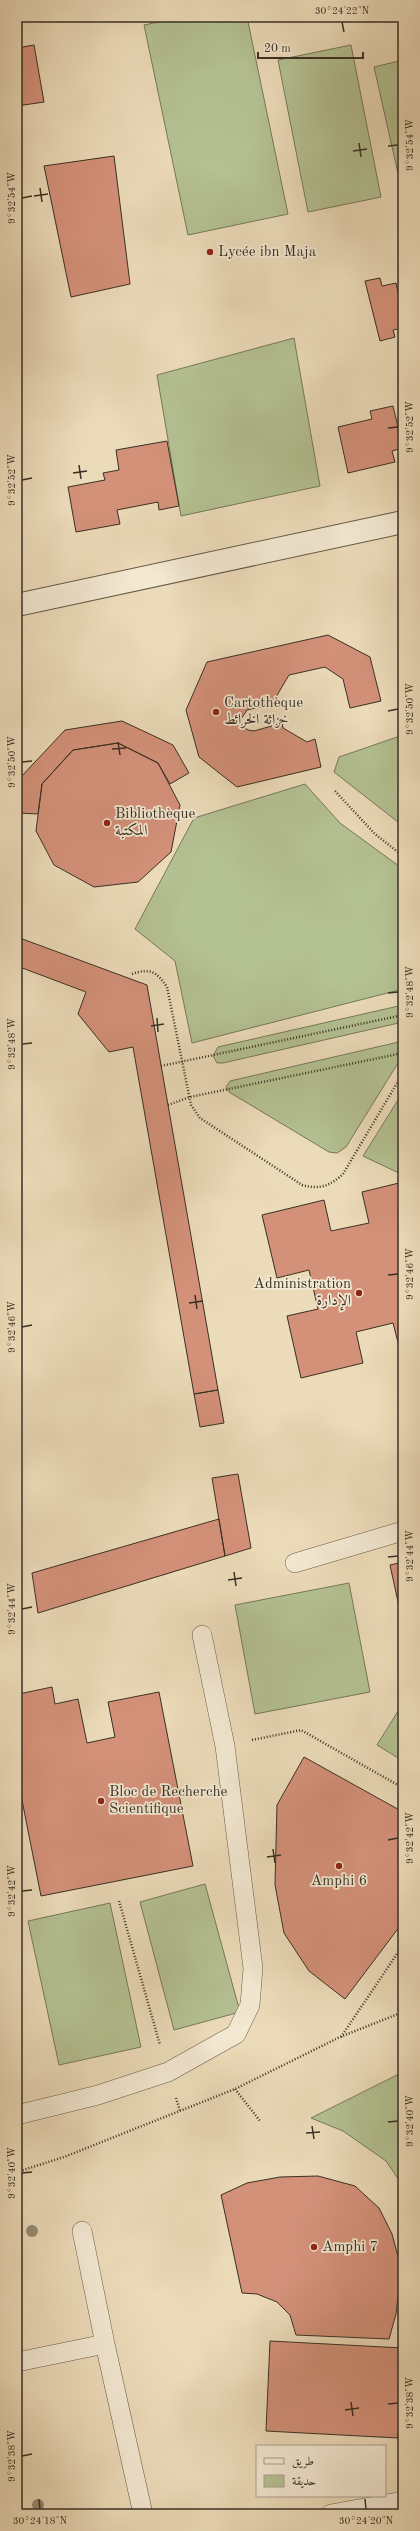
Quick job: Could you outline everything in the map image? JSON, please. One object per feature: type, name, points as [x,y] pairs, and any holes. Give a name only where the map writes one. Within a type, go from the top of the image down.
[{"type":"street","points":[[17,606],[403,522]]},
{"type":"lane","points":[[296,1563],[403,1531]]},
{"type":"lane","points":[[17,2115],[98,2095],[168,2072],[236,2034],[250,2006],[253,1968],[224,1746],[202,1635]]},
{"type":"lane","points":[[82,2231],[105,2344],[143,2514]]},
{"type":"lane","points":[[17,2362],[105,2344]]},
{"type":"lane","points":[[331,2514],[403,2500]]},
{"type":"path","points":[[335,791],[375,834],[403,856]]},
{"type":"path","points":[[132,974],[145,970],[159,975],[166,987],[184,1062],[191,1105],[200,1118],[302,1185],[315,1188],[332,1184],[343,1174],[403,1073]]},
{"type":"path","points":[[161,1066],[403,1015]]},
{"type":"path","points":[[168,1105],[190,1097],[403,1053]]},
{"type":"path","points":[[224,1746],[301,1730],[403,1788]]},
{"type":"path","points":[[119,1901],[180,2111]]},
{"type":"path","points":[[340,2037],[403,1945]]},
{"type":"path","points":[[17,2172],[43,2165],[235,2089],[340,2037],[403,2012]]},
{"type":"path","points":[[235,2089],[260,2121]]},
{"type":"green space","points":[[183,17],[247,17],[288,214],[188,235],[144,25]]},
{"type":"green space","points":[[351,45],[381,197],[308,212],[278,60]]},
{"type":"green space","points":[[403,60],[403,190],[402,191],[374,67]]},
{"type":"green space","points":[[294,338],[320,486],[181,516],[157,375]]},
{"type":"green space","points":[[403,735],[403,826],[334,772],[339,757]]},
{"type":"green space","points":[[305,784],[340,823],[403,869],[403,989],[192,1043],[175,961],[135,929],[194,818]]},
{"type":"green space","points":[[403,1005],[403,1022],[223,1063],[217,1063],[213,1056],[218,1047]]},
{"type":"green space","points":[[403,1041],[403,1055],[346,1147],[337,1153],[329,1152],[229,1092],[226,1087],[230,1081]]},
{"type":"green space","points":[[403,1092],[403,1175],[363,1156]]},
{"type":"green space","points":[[349,1583],[370,1692],[255,1714],[235,1605]]},
{"type":"green space","points":[[403,1703],[403,1761],[377,1745]]},
{"type":"green space","points":[[205,1884],[240,2012],[174,2030],[140,1902]]},
{"type":"green space","points":[[110,1903],[141,2047],[59,2065],[28,1921]]},
{"type":"green space","points":[[403,2072],[403,2186],[386,2161],[343,2131],[311,2118]]},
{"type":"building","points":[[34,45],[44,102],[17,106],[17,48]]},
{"type":"building","points":[[114,156],[130,284],[71,297],[44,166]]},
{"type":"building","points":[[380,278],[382,286],[396,283],[398,293],[403,293],[403,328],[393,330],[395,337],[380,341],[365,281]]},
{"type":"building","points":[[393,406],[403,448],[392,451],[395,462],[348,473],[338,427],[372,419],[370,411]]},
{"type":"building","points":[[167,441],[179,506],[159,510],[158,502],[117,510],[120,524],[76,532],[68,487],[105,480],[103,473],[119,470],[116,450]]},
{"type":"building","name":"Cartothèque خزائة الخرائط","points":[[328,635],[370,657],[381,701],[350,708],[343,679],[325,667],[289,675],[276,697],[277,703],[247,710],[241,719],[242,726],[248,730],[254,731],[282,723],[283,728],[307,742],[315,739],[321,767],[237,787],[199,757],[186,710],[207,662]]},
{"type":"building","points":[[122,721],[173,745],[189,773],[170,784],[158,763],[118,743],[73,750],[42,784],[38,814],[18,813],[20,778],[65,730]]},
{"type":"building","name":"Bibliothèque المكتبة","points":[[118,743],[158,763],[180,805],[171,852],[138,882],[94,887],[54,865],[36,831],[42,784],[73,750]]},
{"type":"building","points":[[17,937],[147,985],[218,1390],[194,1394],[133,1047],[109,1052],[78,1014],[86,992],[17,966]]},
{"type":"building","name":"Administration الإدارة","points":[[403,1182],[403,1353],[401,1354],[393,1323],[356,1332],[363,1363],[301,1378],[287,1316],[318,1309],[309,1270],[277,1278],[262,1215],[324,1200],[331,1231],[369,1223],[362,1192]]},
{"type":"building","points":[[218,1390],[224,1423],[200,1427],[194,1394]]},
{"type":"building","points":[[238,1474],[251,1548],[225,1556],[212,1478]]},
{"type":"building","points":[[219,1519],[225,1556],[38,1613],[32,1573]]},
{"type":"building","points":[[403,1562],[403,1625],[390,1565]]},
{"type":"building","name":"Bloc de Recherche Scientifique","points":[[52,1687],[55,1704],[78,1699],[87,1743],[115,1737],[108,1702],[159,1692],[193,1866],[41,1896],[17,1775],[17,1711],[22,1710],[19,1694]]},
{"type":"building","name":"Amphi 6","points":[[304,1757],[403,1812],[403,1922],[345,1999],[309,1971],[284,1933],[275,1885],[277,1805]]},
{"type":"building","name":"Amphi 7","points":[[318,2176],[355,2186],[379,2208],[392,2234],[399,2260],[399,2289],[396,2314],[389,2339],[296,2335],[290,2315],[277,2302],[257,2294],[242,2293],[221,2195],[247,2183],[280,2177]]},
{"type":"building","points":[[270,2341],[403,2348],[398,2438],[266,2431]]},
{"type":"place","name":"Lycée ibn Maja","points":[[210,252]]},
{"type":"place","name":"Cartothèque خزائة الخرائط","points":[[216,712]]},
{"type":"place","name":"Bibliothèque المكتبة","points":[[107,823]]},
{"type":"place","name":"Administration الإدارة","points":[[359,1293]]},
{"type":"place","name":"Bloc de Recherche Scientifique","points":[[101,1801]]},
{"type":"place","name":"Amphi 6","points":[[339,1866]]},
{"type":"place","name":"Amphi 7","points":[[314,2247]]}]
